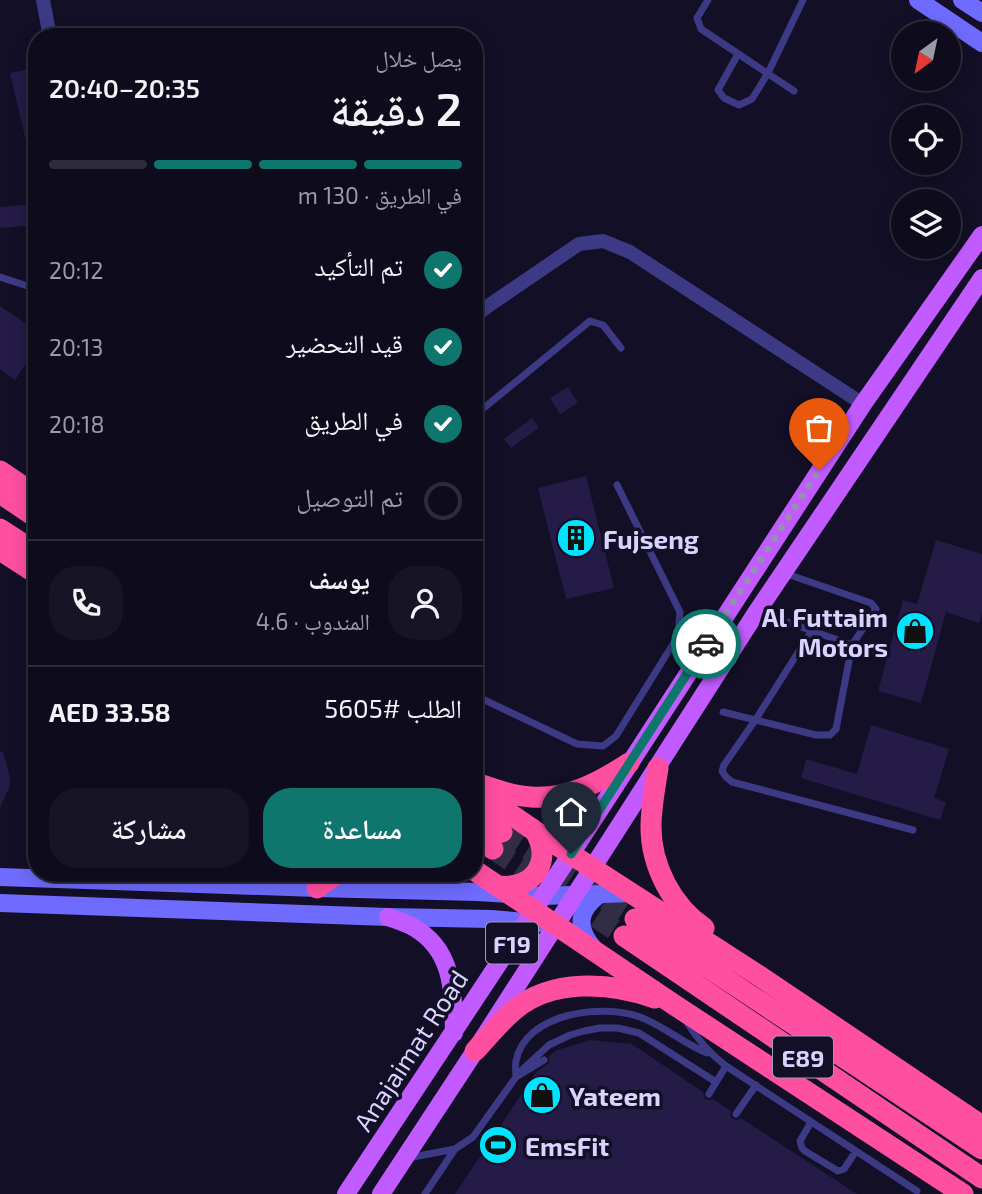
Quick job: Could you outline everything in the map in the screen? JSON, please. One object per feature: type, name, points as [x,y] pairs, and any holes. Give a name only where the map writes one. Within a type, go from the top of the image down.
[{"type":"highway","points":[[0,471],[28,490]]},
{"type":"highway","points":[[0,493],[28,512]]},
{"type":"highway","points":[[0,529],[28,547]]},
{"type":"highway","points":[[0,550],[28,569]]},
{"type":"highway","points":[[483,785],[529,797],[562,795],[604,779],[629,763]]},
{"type":"highway","points":[[657,768],[651,828],[663,879],[674,901],[696,923],[740,953],[761,977]]},
{"type":"highway","points":[[483,795],[982,1126]]},
{"type":"highway","points":[[483,824],[497,841],[483,839]]},
{"type":"highway","points":[[505,890],[530,880],[537,872],[543,851],[541,840],[535,831]]},
{"type":"highway","points":[[483,876],[963,1194]]},
{"type":"highway","points":[[317,888],[325,882]]},
{"type":"highway","name":"E89","points":[[982,1149],[629,927],[982,1178]]},
{"type":"highway","points":[[475,1051],[513,1011],[526,1002],[574,985],[645,994],[676,1006]]},
{"type":"main road","name":"Anajaimat Road","points":[[346,1194],[454,1033],[863,404],[982,235]]},
{"type":"main road","name":"Anajaimat Road","points":[[381,1194],[754,617],[982,278]]},
{"type":"main road","points":[[388,917],[413,927],[426,937],[437,948],[445,962],[452,983],[454,1033]]},
{"type":"street","points":[[43,0],[48,28]]},
{"type":"street","points":[[918,0],[982,43]]},
{"type":"street","points":[[962,0],[982,13]]},
{"type":"street","points":[[483,310],[579,244],[603,241],[630,252],[863,404]]},
{"type":"street","points":[[0,877],[28,878]]},
{"type":"street","points":[[144,882],[317,888],[505,890]]},
{"type":"street","points":[[0,903],[491,919],[575,896],[631,893]]},
{"type":"street","points":[[596,951],[584,936],[582,916],[588,904],[600,894]]},
{"type":"lane","points":[[708,0],[697,18],[701,29],[794,91]]},
{"type":"lane","points":[[738,54],[718,90],[724,98],[739,106],[752,99],[768,73],[803,0]]},
{"type":"lane","points":[[0,277],[28,286]]},
{"type":"lane","points":[[483,409],[590,321],[603,325],[621,348]]},
{"type":"lane","points":[[483,699],[577,744],[603,746],[617,736],[678,636],[680,612],[617,485]]},
{"type":"lane","points":[[723,712],[816,735],[830,735],[836,729],[852,645],[874,614],[875,606],[783,573]]},
{"type":"lane","points":[[754,617],[788,622],[852,645]]},
{"type":"lane","points":[[811,632],[722,771],[732,782],[913,831]]},
{"type":"lane","points":[[676,1006],[701,1043],[726,1066],[915,1192],[929,1172]]},
{"type":"lane","points":[[516,1077],[516,1062],[520,1049],[536,1031],[563,1017],[591,1010],[611,1010],[642,1018],[712,1055]]},
{"type":"lane","points":[[404,1159],[455,1149],[473,1137],[516,1077],[541,1051],[559,1040],[584,1031],[618,1028],[639,1033],[716,1082]]},
{"type":"lane","points":[[516,1077],[544,1060]]},
{"type":"lane","points":[[709,1094],[726,1066]]},
{"type":"lane","points":[[736,1114],[756,1085]]},
{"type":"lane","points":[[811,1122],[800,1144],[825,1164],[842,1171],[856,1151]]},
{"type":"lane","points":[[425,1194],[455,1149]]},
{"type":"building","points":[[28,69],[28,150],[10,73]]},
{"type":"building","points":[[28,205],[28,226],[0,228],[0,207]]},
{"type":"building","points":[[0,306],[28,325],[28,361],[15,380],[0,369]]},
{"type":"building","points":[[568,387],[578,403],[560,414],[550,398]]},
{"type":"building","points":[[532,418],[539,428],[511,448],[504,439]]},
{"type":"building","name":"Fujseng","points":[[586,476],[614,588],[566,599],[538,488]]},
{"type":"building","points":[[936,540],[982,554],[982,614],[979,623],[946,612],[921,703],[878,691],[903,600],[917,604]]},
{"type":"building","points":[[871,725],[949,749],[934,798],[946,802],[940,820],[801,778],[806,759],[857,774]]},
{"type":"building","points":[[3,751],[10,785],[0,808],[0,752]]},
{"type":"building","points":[[591,1040],[632,1044],[703,1092],[705,1099],[713,1099],[731,1111],[730,1116],[733,1119],[741,1118],[857,1194],[455,1194],[536,1072],[549,1063],[549,1056],[557,1050]]},
{"type":"tunnel","points":[[502,832],[635,919]]},
{"type":"tunnel","points":[[493,849],[624,936]]},
{"type":"way so far","points":[[706,644],[819,470]]},
{"type":"place","name":"Fujseng","points":[[576,538]]},
{"type":"place","name":"Al Futtaim Motors","points":[[915,631]]},
{"type":"place","name":"Yateem","points":[[542,1095]]},
{"type":"place","name":"EmsFit","points":[[498,1145]]},
{"type":"route","points":[[571,854],[706,644]]}]
